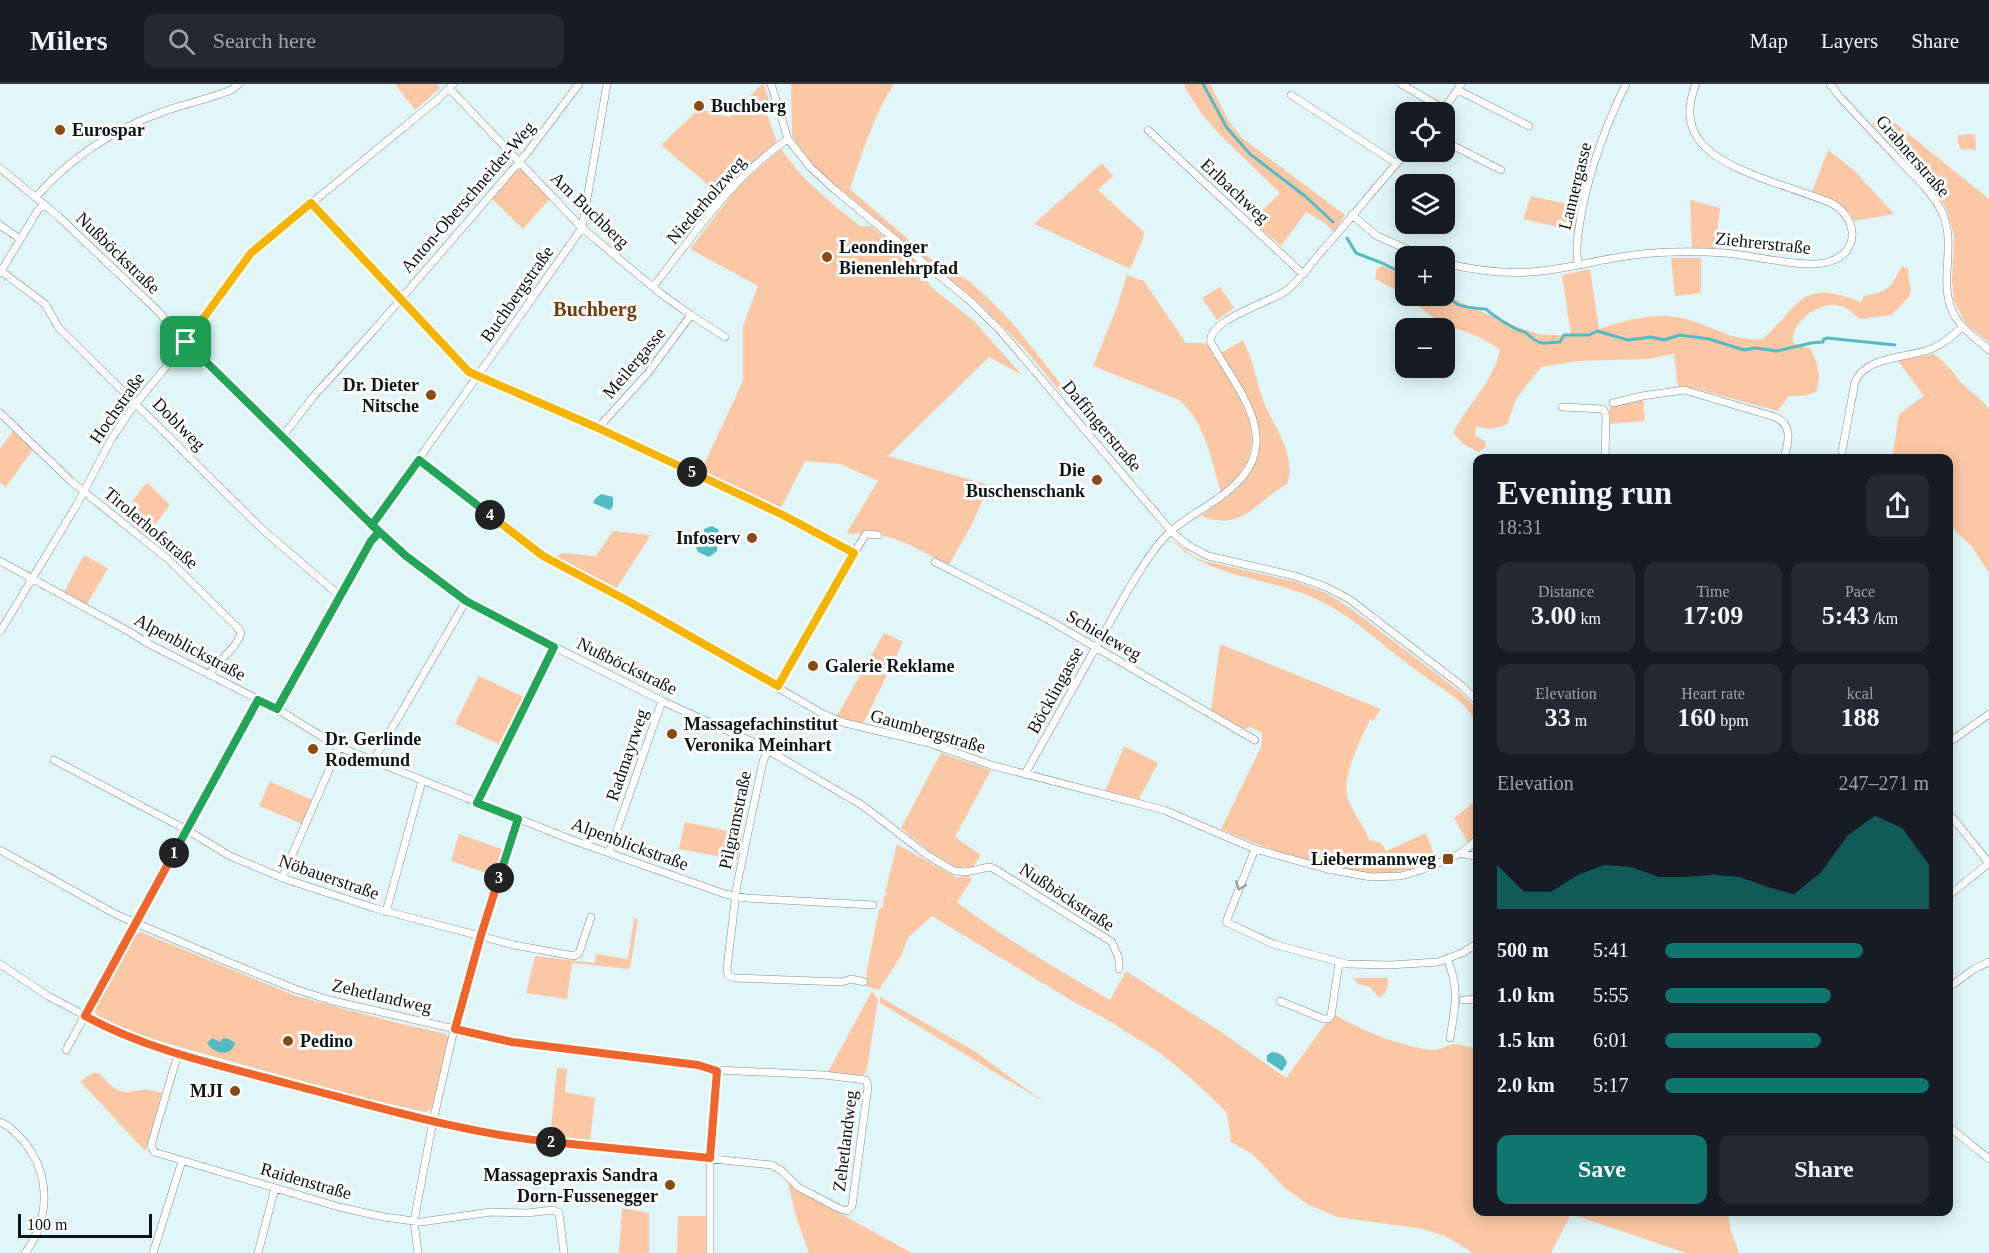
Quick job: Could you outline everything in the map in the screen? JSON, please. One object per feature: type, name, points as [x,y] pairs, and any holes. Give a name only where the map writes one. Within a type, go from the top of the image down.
[{"type":"street","points":[[36,197],[75,158],[108,137],[166,110],[220,95],[236,88],[239,84]]},
{"type":"street","name":"Anton-Oberschneider-Weg","points":[[282,437],[313,398],[520,162],[579,84]]},
{"type":"street","name":"Buchbergstraße","points":[[372,525],[582,228],[607,84]]},
{"type":"street","name":"Daffingerstraße","points":[[771,84],[788,139],[810,167],[834,190],[969,300],[998,328],[1172,531],[1186,544],[1209,556],[1295,576],[1343,596],[1473,697]]},
{"type":"street","points":[[1401,84],[1428,102]]},
{"type":"street","name":"Lannergasse","points":[[1578,264],[1577,239],[1588,179],[1604,132],[1626,84]]},
{"type":"street","name":"Ziehrerstraße","points":[[1455,265],[1506,273],[1533,272],[1635,255],[1686,252],[1745,255],[1814,264],[1836,260],[1846,253],[1851,238],[1851,226],[1847,216],[1838,207],[1733,167],[1703,147],[1694,132],[1690,112],[1690,102],[1696,84]]},
{"type":"street","name":"Grabnerstraße","points":[[1830,84],[1924,186],[1940,208],[1946,221],[1949,241],[1946,283],[1948,298],[1962,327],[1989,350]]},
{"type":"street","name":"Am Buchberg","points":[[451,86],[582,228],[653,287],[725,337]]},
{"type":"street","name":"Hochstraße","points":[[0,632],[112,438],[251,253],[451,86]]},
{"type":"street","points":[[1449,102],[1460,87],[1529,126]]},
{"type":"street","points":[[1172,531],[1235,486],[1245,473],[1254,453],[1256,439],[1253,422],[1245,402],[1211,343],[1210,335],[1227,320],[1283,293],[1303,274],[1396,164],[1290,95]]},
{"type":"street","name":"Erlbachweg","points":[[1148,130],[1303,274]]},
{"type":"street","name":"Niederholzweg","points":[[653,287],[738,182],[788,139]]},
{"type":"street","points":[[1455,147],[1501,170]]},
{"type":"street","name":"Nußböckstraße","points":[[0,168],[44,204],[160,313],[186,342],[379,532],[406,556],[466,601],[662,701],[757,744],[862,805],[927,855],[954,870],[966,872],[993,867],[1112,942],[1119,959],[1119,969]]},
{"type":"street","points":[[311,203],[469,372],[598,428],[783,515],[854,553]]},
{"type":"street","points":[[0,272],[44,204]]},
{"type":"street","points":[[1352,215],[1377,236],[1400,246]]},
{"type":"street","points":[[0,225],[20,239]]},
{"type":"street","name":"Doblweg","points":[[0,272],[45,304],[59,328],[262,529],[340,596]]},
{"type":"street","name":"Meilergasse","points":[[598,428],[648,373],[691,315]]},
{"type":"street","points":[[1842,451],[1855,382],[1860,372],[1880,362],[1932,348],[1951,338],[1962,327]]},
{"type":"street","points":[[1613,403],[1684,390],[1774,417],[1783,422],[1789,438],[1785,454]]},
{"type":"street","points":[[1562,407],[1603,409],[1606,415],[1605,454]]},
{"type":"street","name":"Tirolerhofstraße","points":[[0,413],[82,491],[170,560],[238,628],[240,633],[237,641],[212,668],[209,675]]},
{"type":"street","name":"Gaumbergstraße","points":[[419,460],[543,556],[628,601],[823,714],[845,723],[929,744],[980,762],[1164,810],[1255,849],[1312,866],[1380,878],[1401,876],[1461,853],[1473,843]]},
{"type":"street","name":"Böcklingasse","points":[[1025,774],[1134,581],[1157,547],[1172,531]]},
{"type":"street","points":[[277,709],[371,541],[379,532]]},
{"type":"street","points":[[778,686],[866,534],[878,535]]},
{"type":"street","name":"Alpenblickstraße","points":[[0,561],[149,644],[277,709],[339,747],[477,803],[609,854],[736,896],[873,905]]},
{"type":"street","name":"Schieleweg","points":[[935,562],[1047,619],[1255,740]]},
{"type":"street","points":[[373,761],[466,601]]},
{"type":"street","points":[[477,803],[554,647]]},
{"type":"street","points":[[66,1050],[258,700]]},
{"type":"street","name":"Radmayrweg","points":[[609,854],[662,701]]},
{"type":"street","points":[[1953,739],[1989,714]]},
{"type":"street","points":[[282,878],[339,747]]},
{"type":"street","name":"Pilgramstraße","points":[[736,896],[763,761],[768,751]]},
{"type":"street","name":"Nöbauerstraße","points":[[54,760],[187,830],[230,856],[282,878],[386,912],[540,951],[574,956],[579,953],[591,917]]},
{"type":"street","points":[[386,912],[422,781]]},
{"type":"street","points":[[1953,818],[1989,863],[1953,892]]},
{"type":"street","points":[[418,1253],[414,1221],[433,1121],[481,935],[518,819]]},
{"type":"street","points":[[1255,849],[1226,922],[1273,944],[1340,963],[1390,964],[1438,962],[1473,945]]},
{"type":"street","name":"Zehetlandweg","points":[[0,850],[137,923],[295,989],[366,1009],[512,1042],[698,1065],[717,1071],[824,1075],[866,1080],[868,1087],[852,1206],[847,1211],[798,1187],[782,1171],[772,1165],[710,1158]]},
{"type":"street","points":[[1461,853],[1473,856]]},
{"type":"street","points":[[736,896],[728,975],[734,978],[842,982],[850,979],[864,982]]},
{"type":"street","points":[[1447,959],[1457,993],[1450,1038]]},
{"type":"street","points":[[1953,984],[1974,969],[1989,962]]},
{"type":"street","points":[[1280,1001],[1328,1019],[1331,1016],[1340,963]]},
{"type":"street","points":[[0,964],[48,996],[120,1034],[178,1054],[433,1121],[509,1138],[710,1158]]},
{"type":"street","points":[[1463,1000],[1473,999]]},
{"type":"street","name":"Raidenstraße","points":[[178,1054],[150,1148],[157,1154],[348,1209],[421,1222],[492,1212],[556,1210],[560,1219],[564,1253]]},
{"type":"street","points":[[710,1253],[710,1158],[717,1071]]},
{"type":"street","points":[[0,1122],[17,1134],[33,1155],[44,1187],[45,1204],[41,1222],[34,1240],[25,1253]]},
{"type":"street","points":[[1953,1130],[1989,1159]]},
{"type":"street","points":[[153,1253],[182,1161]]},
{"type":"street","points":[[258,1253],[275,1188]]},
{"type":"shaded area","points":[[395,84],[437,84],[440,88],[415,110]]},
{"type":"shaded area","points":[[764,84],[769,101],[765,109],[777,142],[737,176],[721,196],[661,145],[699,109],[730,117]]},
{"type":"shaded area","points":[[791,84],[894,84],[874,122],[850,189],[930,258],[969,281],[992,302],[1015,326],[1067,392],[1063,395],[1024,348],[979,303],[831,182],[807,159],[792,136]]},
{"type":"shaded area","points":[[1185,84],[1210,84],[1228,120],[1242,138],[1345,215],[1334,232],[1306,212],[1281,246],[1252,221],[1280,193],[1221,136],[1201,113],[1185,88]]},
{"type":"shaded area","points":[[1884,114],[1989,199],[1989,343],[1966,324],[1954,301],[1952,281],[1954,236],[1943,203],[1938,194],[1872,124]]},
{"type":"shaded area","points":[[1975,134],[1976,150],[1961,149],[1958,135]]},
{"type":"shaded area","points":[[781,149],[803,177],[835,206],[860,226],[871,226],[919,264],[919,269],[926,276],[930,286],[974,321],[1022,375],[989,357],[888,456],[989,485],[973,522],[949,565],[890,538],[864,533],[849,534],[847,532],[878,481],[840,464],[805,461],[780,510],[700,473],[743,381],[743,326],[758,286],[690,249],[741,183]]},
{"type":"shaded area","points":[[1828,150],[1854,170],[1894,214],[1854,221],[1842,206],[1812,192]]},
{"type":"shaded area","points":[[1102,163],[1113,176],[1098,190],[1144,232],[1130,269],[1034,224]]},
{"type":"shaded area","points":[[524,169],[550,199],[523,229],[492,199],[514,172]]},
{"type":"shaded area","points":[[1531,196],[1580,207],[1575,231],[1523,219]]},
{"type":"shaded area","points":[[1690,200],[1720,208],[1715,249],[1692,248]]},
{"type":"shaded area","points":[[1671,258],[1701,258],[1701,293],[1675,296]]},
{"type":"shaded area","points":[[1383,266],[1395,271],[1395,290],[1375,279],[1377,268]]},
{"type":"shaded area","points":[[1902,266],[1909,269],[1911,290],[1909,297],[1892,315],[1860,319],[1846,308],[1832,305],[1824,306],[1801,320],[1793,335],[1793,343],[1810,348],[1818,370],[1818,386],[1816,392],[1804,396],[1789,396],[1778,411],[1693,388],[1678,388],[1674,354],[1648,359],[1578,361],[1541,367],[1516,399],[1507,425],[1492,429],[1476,427],[1475,435],[1485,441],[1486,447],[1478,452],[1465,445],[1453,433],[1486,383],[1497,362],[1500,350],[1479,337],[1455,328],[1455,318],[1434,318],[1419,306],[1455,306],[1455,300],[1537,334],[1571,336],[1562,275],[1590,269],[1599,329],[1640,318],[1671,316],[1743,338],[1763,339],[1804,298],[1826,293],[1861,302],[1864,296],[1888,288]]},
{"type":"shaded area","points":[[1127,275],[1144,281],[1186,343],[1205,343],[1209,347],[1242,403],[1249,421],[1252,439],[1249,457],[1239,475],[1221,493],[1211,455],[1201,431],[1188,409],[1179,400],[1093,366],[1117,307]]},
{"type":"shaded area","points":[[1220,287],[1234,308],[1217,320],[1202,298]]},
{"type":"shaded area","points":[[1243,340],[1262,397],[1286,450],[1289,473],[1287,484],[1247,513],[1237,518],[1215,520],[1201,516],[1238,488],[1251,471],[1258,454],[1259,437],[1249,403],[1221,353]]},
{"type":"shaded area","points":[[1934,354],[1989,409],[1989,573],[1972,547],[1953,528],[1953,454],[1893,454],[1899,414],[1924,396],[1898,361]]},
{"type":"shaded area","points":[[1643,398],[1645,421],[1608,424],[1609,411],[1612,406]]},
{"type":"shaded area","points":[[13,431],[33,449],[6,487],[0,483],[0,449]]},
{"type":"shaded area","points":[[147,482],[170,505],[147,535],[122,515]]},
{"type":"shaded area","points":[[613,531],[651,535],[616,589],[555,557],[562,553],[596,556]]},
{"type":"shaded area","points":[[1171,539],[1193,556],[1204,561],[1297,582],[1326,593],[1350,608],[1459,691],[1473,705],[1473,717],[1460,702],[1446,691],[1360,626],[1326,604],[1296,591],[1219,569],[1202,562],[1185,552]]},
{"type":"shaded area","points":[[84,555],[108,568],[86,606],[63,594]]},
{"type":"shaded area","points":[[884,633],[903,642],[863,724],[837,716]]},
{"type":"shaded area","points":[[1220,644],[1381,709],[1373,721],[1370,720],[1357,748],[1347,780],[1348,799],[1369,840],[1381,843],[1386,851],[1426,833],[1436,860],[1396,872],[1363,872],[1321,865],[1221,829],[1261,747],[1262,733],[1251,727],[1244,729],[1211,710]]},
{"type":"shaded area","points":[[479,676],[524,697],[501,745],[455,724]]},
{"type":"shaded area","points":[[1124,746],[1158,763],[1139,799],[1105,791]]},
{"type":"shaded area","points":[[941,753],[991,770],[955,837],[981,855],[973,867],[956,867],[929,851],[901,828]]},
{"type":"shaded area","points":[[270,781],[312,800],[302,824],[259,806]]},
{"type":"shaded area","points":[[1473,803],[1473,837],[1468,843],[1454,818]]},
{"type":"shaded area","points":[[685,822],[742,834],[737,860],[679,849]]},
{"type":"shaded area","points":[[459,834],[504,850],[495,876],[451,861]]},
{"type":"shaded area","points":[[897,844],[957,878],[967,875],[972,879],[957,902],[994,929],[1110,1000],[1126,971],[1224,1034],[1286,1078],[1326,1023],[1335,1015],[1395,1042],[1432,1050],[1455,1044],[1473,1048],[1473,1216],[1570,1216],[1551,1253],[1473,1253],[1445,1236],[1423,1229],[1337,1217],[1309,1205],[1286,1189],[1252,1154],[1231,1142],[1227,1113],[1194,1081],[1160,1053],[932,916],[908,938],[901,956],[879,990],[866,986],[866,975],[879,909],[883,907],[884,896],[888,894],[885,893]]},
{"type":"shaded area","points":[[634,918],[638,919],[630,969],[572,963],[567,999],[526,993],[535,956],[595,963],[596,954],[628,959]]},
{"type":"shaded area","points":[[141,932],[296,996],[446,1034],[448,1039],[432,1108],[426,1112],[366,1099],[139,1035],[98,1016],[95,1012],[96,1007],[135,935]]},
{"type":"shaded area","points":[[1353,978],[1388,978],[1387,990],[1381,997],[1377,996],[1370,987],[1358,984]]},
{"type":"shaded area","points":[[872,991],[878,999],[867,1069],[864,1075],[827,1074]]},
{"type":"shaded area","points":[[880,997],[976,1052],[1044,1102],[880,1003]]},
{"type":"shaded area","points":[[557,1068],[567,1069],[565,1092],[595,1098],[590,1141],[550,1137]]},
{"type":"shaded area","points":[[93,1073],[99,1073],[119,1091],[148,1090],[162,1093],[146,1150],[80,1081]]},
{"type":"shaded area","points":[[788,1183],[912,1253],[809,1253],[796,1217]]},
{"type":"shaded area","points":[[622,1208],[649,1213],[649,1253],[619,1253]]},
{"type":"shaded area","points":[[678,1216],[706,1216],[706,1253],[677,1253]]},
{"type":"shaded area","points":[[1577,1216],[1728,1216],[1730,1228],[1739,1253],[1686,1253]]},
{"type":"water","points":[[601,494],[613,497],[613,506],[610,510],[593,503]]},
{"type":"water","points":[[712,526],[719,532],[712,539],[717,551],[709,557],[698,552],[692,537],[701,540],[705,537],[704,529]]},
{"type":"water","points":[[212,1038],[220,1042],[223,1038],[229,1039],[235,1043],[230,1051],[222,1053],[214,1050],[207,1043]]},
{"type":"water","points":[[1272,1052],[1281,1055],[1286,1061],[1282,1071],[1267,1061],[1267,1055]]},
{"type":"waterway","points":[[1203,84],[1227,128],[1250,154],[1305,196],[1333,222]]},
{"type":"waterway","points":[[1347,238],[1356,253],[1395,270]]},
{"type":"waterway","points":[[1455,303],[1471,308],[1486,309],[1499,319],[1544,343],[1560,342],[1564,335],[1589,335],[1597,331],[1628,340],[1651,337],[1664,340],[1680,335],[1709,339],[1744,350],[1755,348],[1777,351],[1823,342],[1827,338],[1895,345]]},
{"type":"place","name":"Buchberg","points":[[699,106]]},
{"type":"place","name":"Eurospar","points":[[60,130]]},
{"type":"place","name":"Leondinger Bienenlehrpfad","points":[[827,257]]},
{"type":"place","name":"Dr. Dieter Nitsche","points":[[431,395]]},
{"type":"place","name":"Die Buschenschank","points":[[1097,480]]},
{"type":"place","name":"Infoserv","points":[[752,538]]},
{"type":"place","name":"Galerie Reklame","points":[[813,666]]},
{"type":"place","name":"Massagefachinstitut Veronika Meinhart","points":[[672,734]]},
{"type":"place","name":"Dr. Gerlinde Rodemund","points":[[313,749]]},
{"type":"place","name":"Liebermannweg","points":[[1448,859]]},
{"type":"place","name":"Pedino","points":[[288,1041]]},
{"type":"place","name":"MJI","points":[[235,1091]]},
{"type":"place","name":"Massagepraxis Sandra Dorn-Fussenegger","points":[[670,1185]]},
{"type":"district","name":"Buchberg","points":[[595,309]]},
{"type":"route","points":[[311,203],[469,372],[598,428],[783,515],[854,553],[778,686],[543,556],[419,460],[372,525],[406,556],[466,601],[554,647],[477,803],[518,819],[481,935],[455,1029],[512,1042],[698,1065],[717,1071],[710,1158],[509,1138],[490,1134],[380,1109],[178,1054],[120,1034],[85,1016],[258,700],[277,709],[371,541],[379,532],[186,342],[251,253],[311,203]]}]
